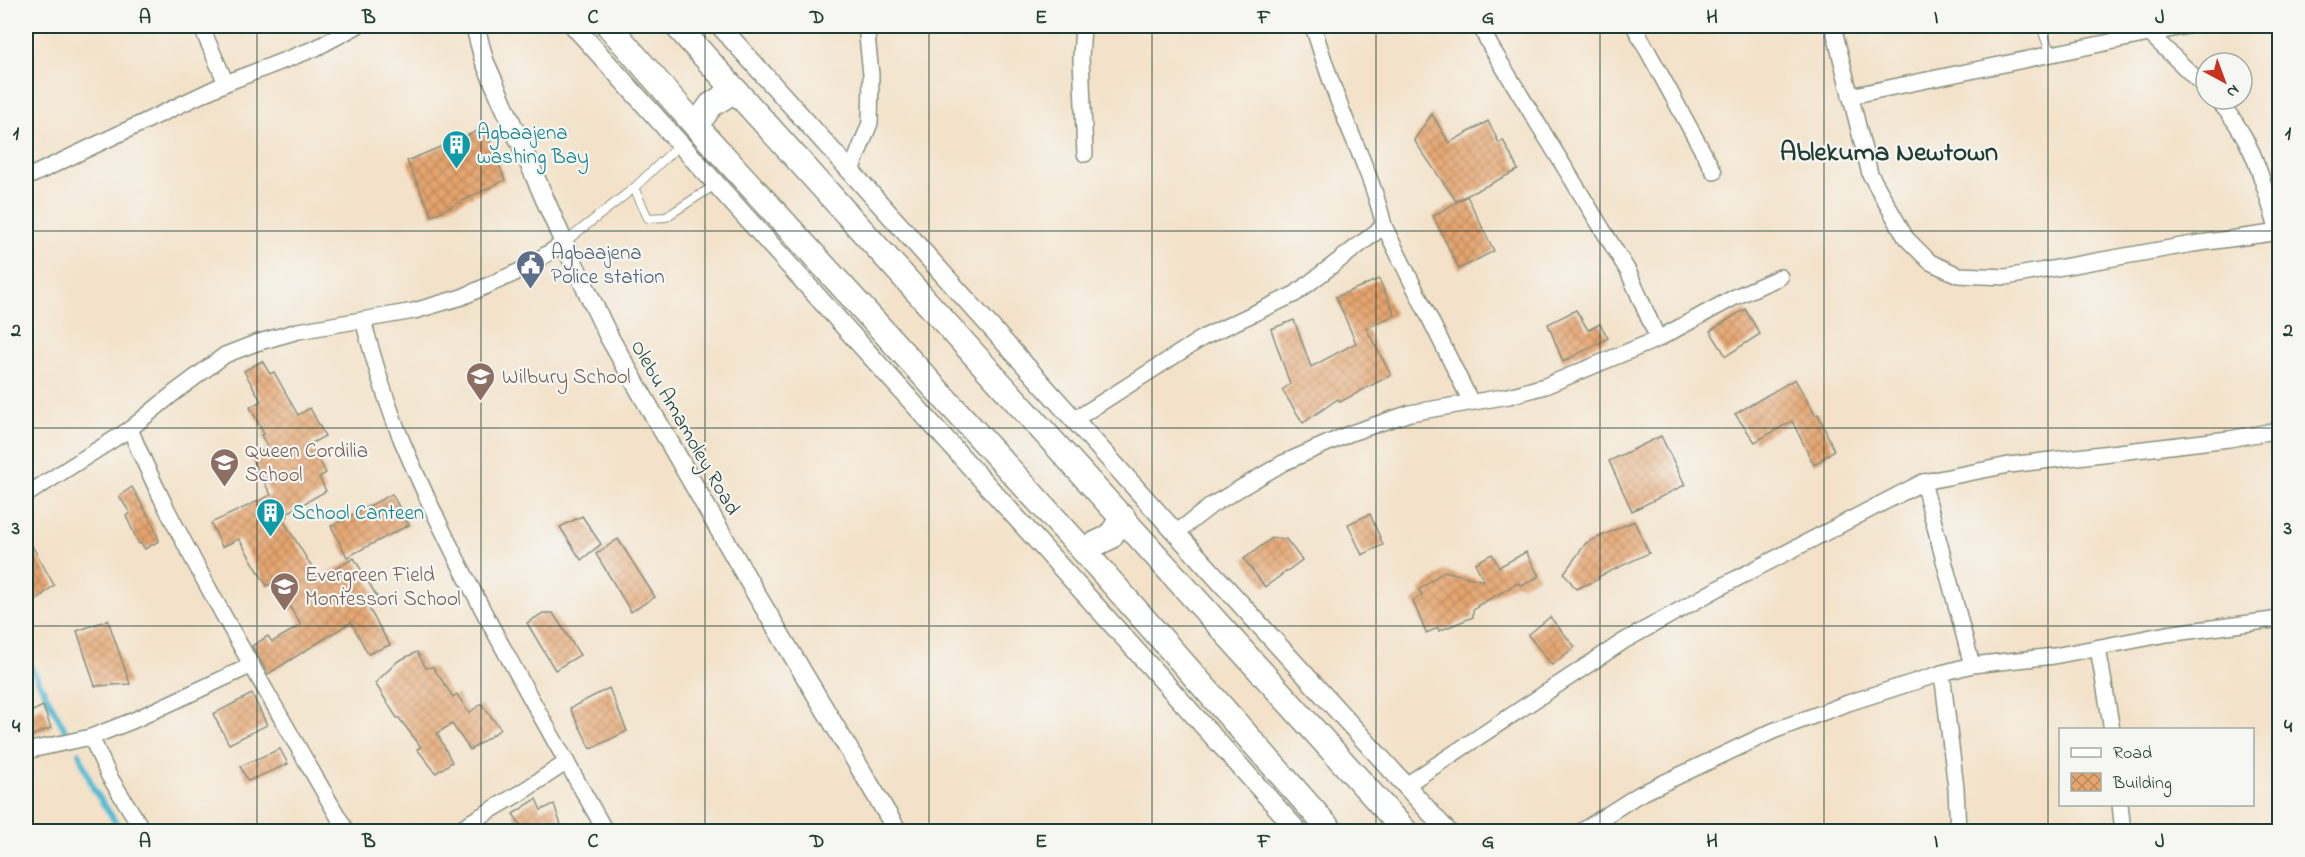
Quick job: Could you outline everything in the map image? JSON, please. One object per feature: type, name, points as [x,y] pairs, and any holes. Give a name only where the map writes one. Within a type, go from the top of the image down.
[{"type":"main road","points":[[609,26],[696,126],[1083,550],[1332,831]]},
{"type":"main road","points":[[677,26],[1406,831]]},
{"type":"main road","points":[[696,126],[711,105],[735,90]]},
{"type":"main road","points":[[1083,550],[1110,537],[1123,517]]},
{"type":"street","points":[[201,26],[226,83]]},
{"type":"street","points":[[26,178],[226,83],[316,48],[357,26]]},
{"type":"street","name":"Olebu Amamoley Road","points":[[475,26],[484,60],[564,243],[615,348],[759,599],[898,831]]},
{"type":"street","points":[[574,26],[1299,831]]},
{"type":"street","points":[[720,26],[1176,533],[1448,831]]},
{"type":"street","points":[[851,171],[870,123],[871,75],[866,26]]},
{"type":"street","points":[[1083,26],[1081,57],[1085,154]]},
{"type":"street","points":[[1313,26],[1327,72],[1365,163],[1384,226],[1470,402]]},
{"type":"street","points":[[1480,26],[1628,271],[1658,339]]},
{"type":"street","points":[[1634,26],[1714,172]]},
{"type":"street","points":[[1833,26],[1870,174],[1906,238],[1930,261],[1958,275],[2006,277],[2193,244],[2279,232],[2257,164],[2242,130],[2226,111]]},
{"type":"street","points":[[1850,96],[2051,55],[2149,29],[2187,26]]},
{"type":"street","points":[[2149,29],[2194,76]]},
{"type":"street","points":[[1074,420],[1204,337],[1295,294],[1384,226]]},
{"type":"street","points":[[26,495],[130,429],[225,355],[256,343],[298,332],[414,311],[462,297],[522,270],[564,243]]},
{"type":"street","points":[[1176,533],[1212,505],[1283,463],[1352,433],[1410,413],[1509,396],[1545,386],[1658,339],[1735,297],[1780,277]]},
{"type":"street","points":[[363,321],[376,367],[402,441],[450,544],[497,635],[606,831]]},
{"type":"street","points":[[130,429],[164,506],[346,831]]},
{"type":"street","points":[[1406,785],[1624,641],[1728,583],[1923,482],[2010,465],[2229,439],[2280,430]]},
{"type":"street","points":[[1923,482],[1972,665]]},
{"type":"street","points":[[1580,831],[1638,795],[1773,731],[1848,703],[1942,673],[1972,665],[2054,656],[2167,634],[2280,619]]},
{"type":"street","points":[[2098,648],[2112,728]]},
{"type":"street","points":[[26,751],[92,737],[132,722],[252,665]]},
{"type":"street","points":[[1942,673],[1956,788],[1958,831]]},
{"type":"street","points":[[92,737],[109,776],[144,831]]},
{"type":"street","points":[[454,831],[520,793],[567,762]]},
{"type":"street","points":[[2120,806],[2123,831]]},
{"type":"lane","points":[[2041,26],[2051,55]]},
{"type":"lane","points":[[564,243],[634,188],[680,144]]},
{"type":"lane","points":[[634,188],[648,218],[666,217],[716,185]]},
{"type":"building","points":[[1432,114],[1449,143],[1488,121],[1499,143],[1503,140],[1518,170],[1456,201],[1414,140]]},
{"type":"building","name":"Agbaajena washing Bay","points":[[485,128],[505,180],[432,216],[407,161]]},
{"type":"building","points":[[1467,196],[1494,251],[1459,269],[1433,216]]},
{"type":"building","points":[[1379,279],[1395,315],[1366,328],[1391,375],[1340,402],[1338,399],[1303,423],[1282,390],[1290,384],[1271,329],[1294,320],[1311,367],[1356,343],[1336,297]]},
{"type":"building","points":[[1745,309],[1760,334],[1726,356],[1710,331]]},
{"type":"building","points":[[1576,310],[1588,330],[1600,324],[1608,338],[1563,362],[1548,324]]},
{"type":"building","points":[[262,361],[270,374],[274,372],[298,415],[310,408],[325,436],[310,444],[326,473],[319,477],[326,491],[282,518],[319,579],[354,558],[379,600],[368,607],[390,645],[368,654],[351,622],[268,674],[252,646],[268,636],[272,642],[301,625],[274,582],[267,586],[239,539],[222,547],[211,523],[271,495],[251,457],[268,448],[261,435],[264,434],[250,407],[261,401],[244,371]]},
{"type":"building","points":[[1795,379],[1815,415],[1818,414],[1834,450],[1814,465],[1792,421],[1755,442],[1735,414]]},
{"type":"building","points":[[1661,436],[1685,485],[1632,511],[1609,461]]},
{"type":"building","points":[[132,487],[153,524],[159,541],[145,549],[141,543],[139,544],[126,516],[130,513],[119,496]]},
{"type":"building","points":[[392,494],[409,525],[347,557],[331,526]]},
{"type":"building","points":[[1370,514],[1383,545],[1362,555],[1348,524]]},
{"type":"building","points":[[582,516],[601,544],[581,560],[560,527]]},
{"type":"building","points":[[1634,521],[1649,553],[1576,589],[1564,573],[1586,543]]},
{"type":"building","points":[[26,535],[54,585],[26,609]]},
{"type":"building","points":[[1272,538],[1286,539],[1302,560],[1265,587],[1244,559]]},
{"type":"building","points":[[618,539],[655,597],[631,612],[596,554]]},
{"type":"building","points":[[1526,552],[1539,576],[1522,586],[1518,583],[1477,606],[1473,610],[1473,617],[1439,631],[1438,628],[1426,633],[1413,601],[1422,594],[1419,590],[1444,571],[1484,581],[1475,563],[1492,554],[1499,567]]},
{"type":"building","points":[[543,613],[553,613],[580,655],[555,670],[527,623]]},
{"type":"building","points":[[1550,617],[1575,647],[1552,665],[1528,635]]},
{"type":"building","points":[[108,620],[130,684],[95,686],[77,631]]},
{"type":"building","points":[[417,652],[426,668],[433,667],[453,697],[457,694],[469,713],[481,704],[501,729],[470,750],[452,724],[437,733],[452,762],[436,773],[417,749],[421,747],[397,718],[375,683],[398,661]]},
{"type":"building","points":[[609,688],[627,731],[591,749],[570,708]]},
{"type":"building","points":[[252,694],[267,725],[229,744],[213,714]]},
{"type":"building","points":[[43,706],[51,728],[26,738],[26,714]]},
{"type":"building","points":[[280,749],[288,764],[248,781],[240,766]]},
{"type":"building","points":[[536,799],[541,810],[554,804],[563,831],[525,831],[513,814]]},
{"type":"waterway","points":[[26,658],[65,730]]},
{"type":"waterway","points":[[79,753],[93,788],[122,832]]},
{"type":"place","name":"Agbaajena washing Bay","points":[[456,170]]},
{"type":"place","name":"Agbaajena Police station","points":[[530,290]]},
{"type":"place","name":"Wilbury School","points":[[481,402]]},
{"type":"place","name":"Queen Cordilia School","points":[[224,488]]},
{"type":"place","name":"School Canteen","points":[[271,538]]},
{"type":"place","name":"Evergreen Field Montessori School","points":[[284,612]]},
{"type":"district","name":"Ablekuma Newtown","points":[[1889,151]]}]
